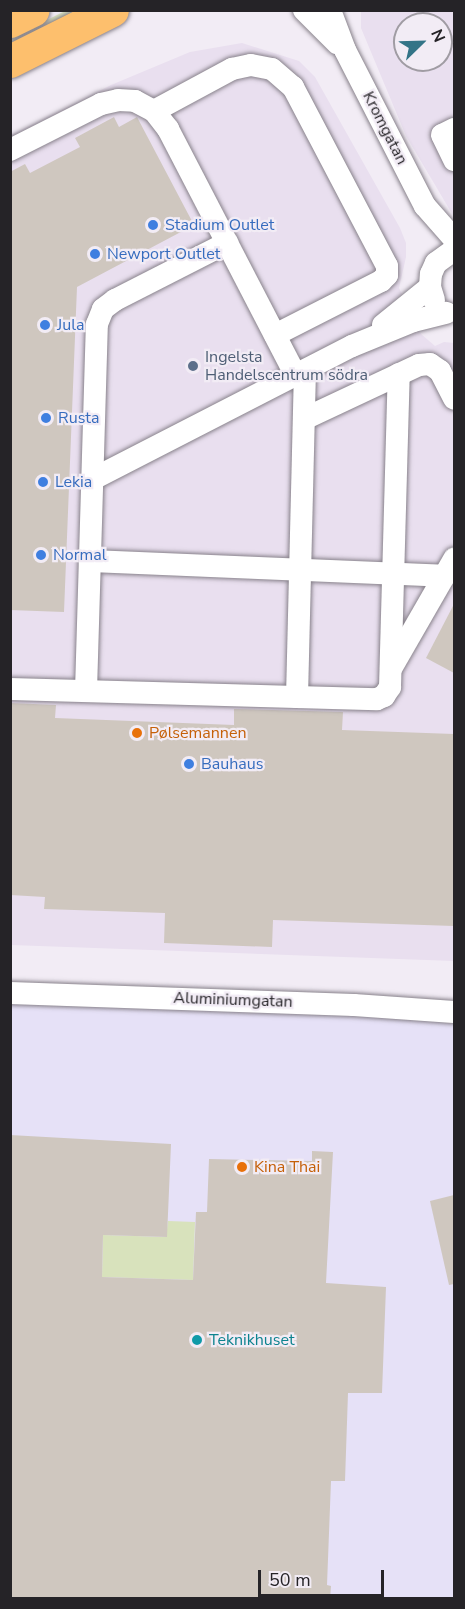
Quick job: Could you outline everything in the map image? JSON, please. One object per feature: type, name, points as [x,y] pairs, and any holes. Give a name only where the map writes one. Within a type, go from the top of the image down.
[{"type":"highway","points":[[10,21],[33,10]]},
{"type":"highway","points":[[10,60],[112,10]]},
{"type":"street","name":"Kromgatan","points":[[304,10],[345,50]]},
{"type":"street","name":"Kromgatan","points":[[330,10],[345,50],[425,206],[445,256]]},
{"type":"street","name":"Kromgatan","points":[[341,10],[345,50]]},
{"type":"street","points":[[154,111],[232,69],[251,65],[272,69],[293,87],[387,266],[387,275],[381,281],[275,335]]},
{"type":"street","points":[[10,150],[101,104],[118,100],[135,101],[154,111],[168,129],[275,335],[301,374],[304,419],[297,697]]},
{"type":"street","points":[[454,129],[442,135],[454,160]]},
{"type":"street","name":"Kromgatan","points":[[425,206],[454,239]]},
{"type":"street","points":[[86,691],[98,324],[103,309],[115,300],[227,243]]},
{"type":"street","points":[[445,256],[431,274],[430,287],[438,306],[450,315]]},
{"type":"street","points":[[93,479],[352,346],[401,312],[430,287]]},
{"type":"street","points":[[352,346],[412,321],[450,315]]},
{"type":"street","points":[[304,419],[419,365],[430,364],[440,371],[454,399]]},
{"type":"street","points":[[10,689],[377,699],[384,696],[390,687],[391,668],[399,374]]},
{"type":"street","points":[[90,561],[394,573],[450,568]]},
{"type":"street","points":[[391,668],[450,568]]},
{"type":"street","name":"Aluminiumgatan","points":[[10,993],[354,1005],[454,1012]]},
{"type":"shaded area","points":[[361,11],[454,11],[454,217],[406,136],[361,28]]},
{"type":"shaded area","points":[[242,43],[299,61],[315,77],[400,228],[406,243],[406,257],[399,288],[421,334],[435,346],[444,342],[454,343],[454,961],[11,945],[11,135],[111,85],[190,52]]},
{"type":"shaded area","points":[[11,1002],[383,1014],[454,1024],[454,1598],[11,1598]]},
{"type":"green space","points":[[65,11],[82,11],[11,47],[11,38]]},
{"type":"green space","points":[[168,1221],[195,1222],[193,1280],[102,1277],[103,1235],[166,1237]]},
{"type":"building","points":[[114,117],[119,127],[137,117],[194,225],[77,287],[64,612],[10,610],[10,172],[25,164],[30,173],[80,147],[75,138]]},
{"type":"building","points":[[454,604],[454,673],[426,658]]},
{"type":"building","points":[[10,703],[56,705],[55,718],[234,725],[234,709],[343,712],[342,730],[454,734],[454,926],[273,920],[272,947],[164,943],[165,913],[44,909],[45,897],[10,895]]},
{"type":"building","name":"Teknikhuset","points":[[10,1135],[171,1144],[167,1237],[103,1235],[102,1277],[193,1280],[196,1212],[207,1212],[209,1159],[312,1161],[312,1151],[333,1152],[326,1283],[386,1287],[382,1393],[348,1393],[345,1481],[331,1481],[327,1585],[331,1586],[330,1599],[10,1599]]},
{"type":"building","points":[[454,1195],[454,1284],[449,1285],[430,1201]]},
{"type":"place","name":"Stadium Outlet","points":[[153,225]]},
{"type":"place","name":"Newport Outlet","points":[[95,254]]},
{"type":"place","name":"Jula","points":[[45,325]]},
{"type":"place","name":"Ingelsta Handelscentrum södra","points":[[193,366]]},
{"type":"place","name":"Rusta","points":[[46,418]]},
{"type":"place","name":"Lekia","points":[[43,482]]},
{"type":"place","name":"Normal","points":[[41,555]]},
{"type":"place","name":"Pølsemannen","points":[[137,733]]},
{"type":"place","name":"Bauhaus","points":[[189,764]]},
{"type":"place","name":"Kina Thai","points":[[242,1167]]},
{"type":"place","name":"Teknikhuset","points":[[197,1340]]}]
